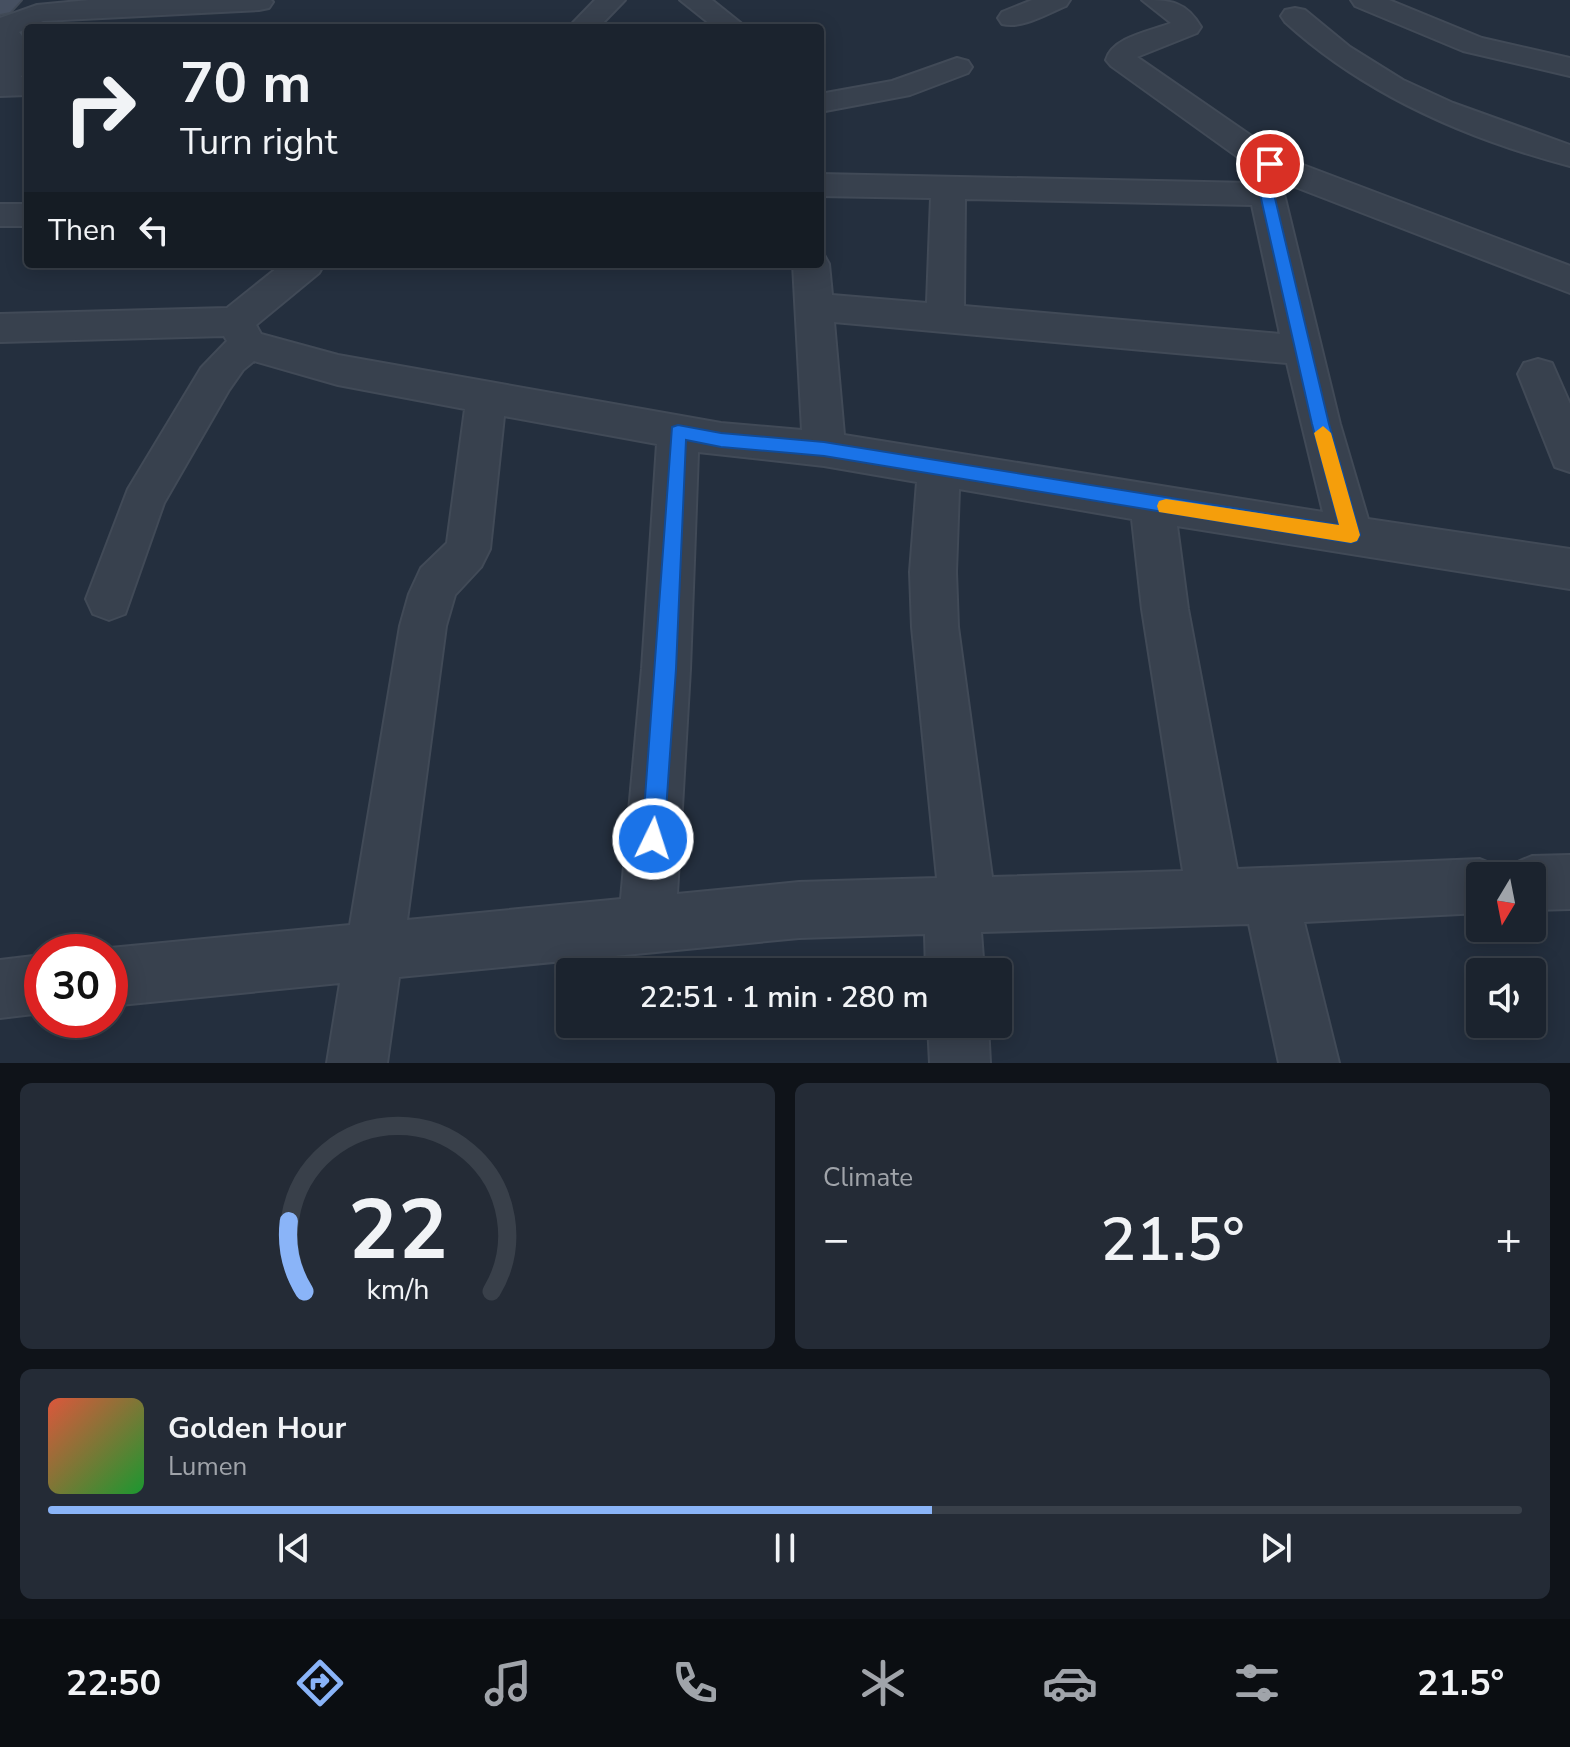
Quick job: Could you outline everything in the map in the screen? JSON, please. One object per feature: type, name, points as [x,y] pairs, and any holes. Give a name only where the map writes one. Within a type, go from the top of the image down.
[{"type":"street","points":[[586,24],[611,0]]},
{"type":"street","points":[[694,0],[727,24]]},
{"type":"street","points":[[1012,18],[1056,0]]},
{"type":"street","points":[[1156,0],[1182,18],[1187,27],[1130,49],[1122,54],[1121,60],[1268,179],[1303,350],[1351,535]]},
{"type":"street","points":[[1365,0],[1473,45],[1570,67]]},
{"type":"street","points":[[0,88],[12,64],[15,46],[2,16],[72,9],[259,2]]},
{"type":"street","points":[[1423,2],[1466,13]]},
{"type":"street","points":[[1295,16],[1326,44],[1371,75],[1422,100],[1570,156]]},
{"type":"street","points":[[824,102],[899,89],[957,67]]},
{"type":"street","points":[[0,88],[24,86]]},
{"type":"street","points":[[824,185],[948,187],[1268,179],[1570,280]]},
{"type":"street","points":[[945,319],[948,187]]},
{"type":"street","points":[[0,215],[24,215]]},
{"type":"street","points":[[109,599],[143,502],[162,465],[229,360],[242,333],[302,268]]},
{"type":"street","points":[[811,268],[824,449]]},
{"type":"street","points":[[814,307],[1303,350]]},
{"type":"street","points":[[0,328],[242,333],[338,370],[721,440],[824,449],[1570,569]]},
{"type":"street","points":[[1538,374],[1570,455]]},
{"type":"street","points":[[357,1063],[423,626],[432,594],[442,575],[462,560],[468,549],[486,397]]},
{"type":"street","points":[[647,924],[666,669],[678,432]]},
{"type":"street","points":[[939,468],[933,572],[935,627],[960,906],[956,958]]},
{"type":"street","points":[[1152,504],[1165,609],[1242,897],[1309,1063]]},
{"type":"street","points":[[1546,883],[1570,882]]},
{"type":"street","points":[[128,975],[799,910],[1242,897],[1466,887]]},
{"type":"street","points":[[0,989],[24,986]]},
{"type":"street","points":[[959,1038],[960,1063]]},
{"type":"slow traffic","points":[[1166,506],[1351,535],[1323,433]]},
{"type":"route","points":[[653,839],[666,669],[678,432],[721,440],[824,449],[1351,535],[1320,424],[1267,194],[1270,164]]}]
